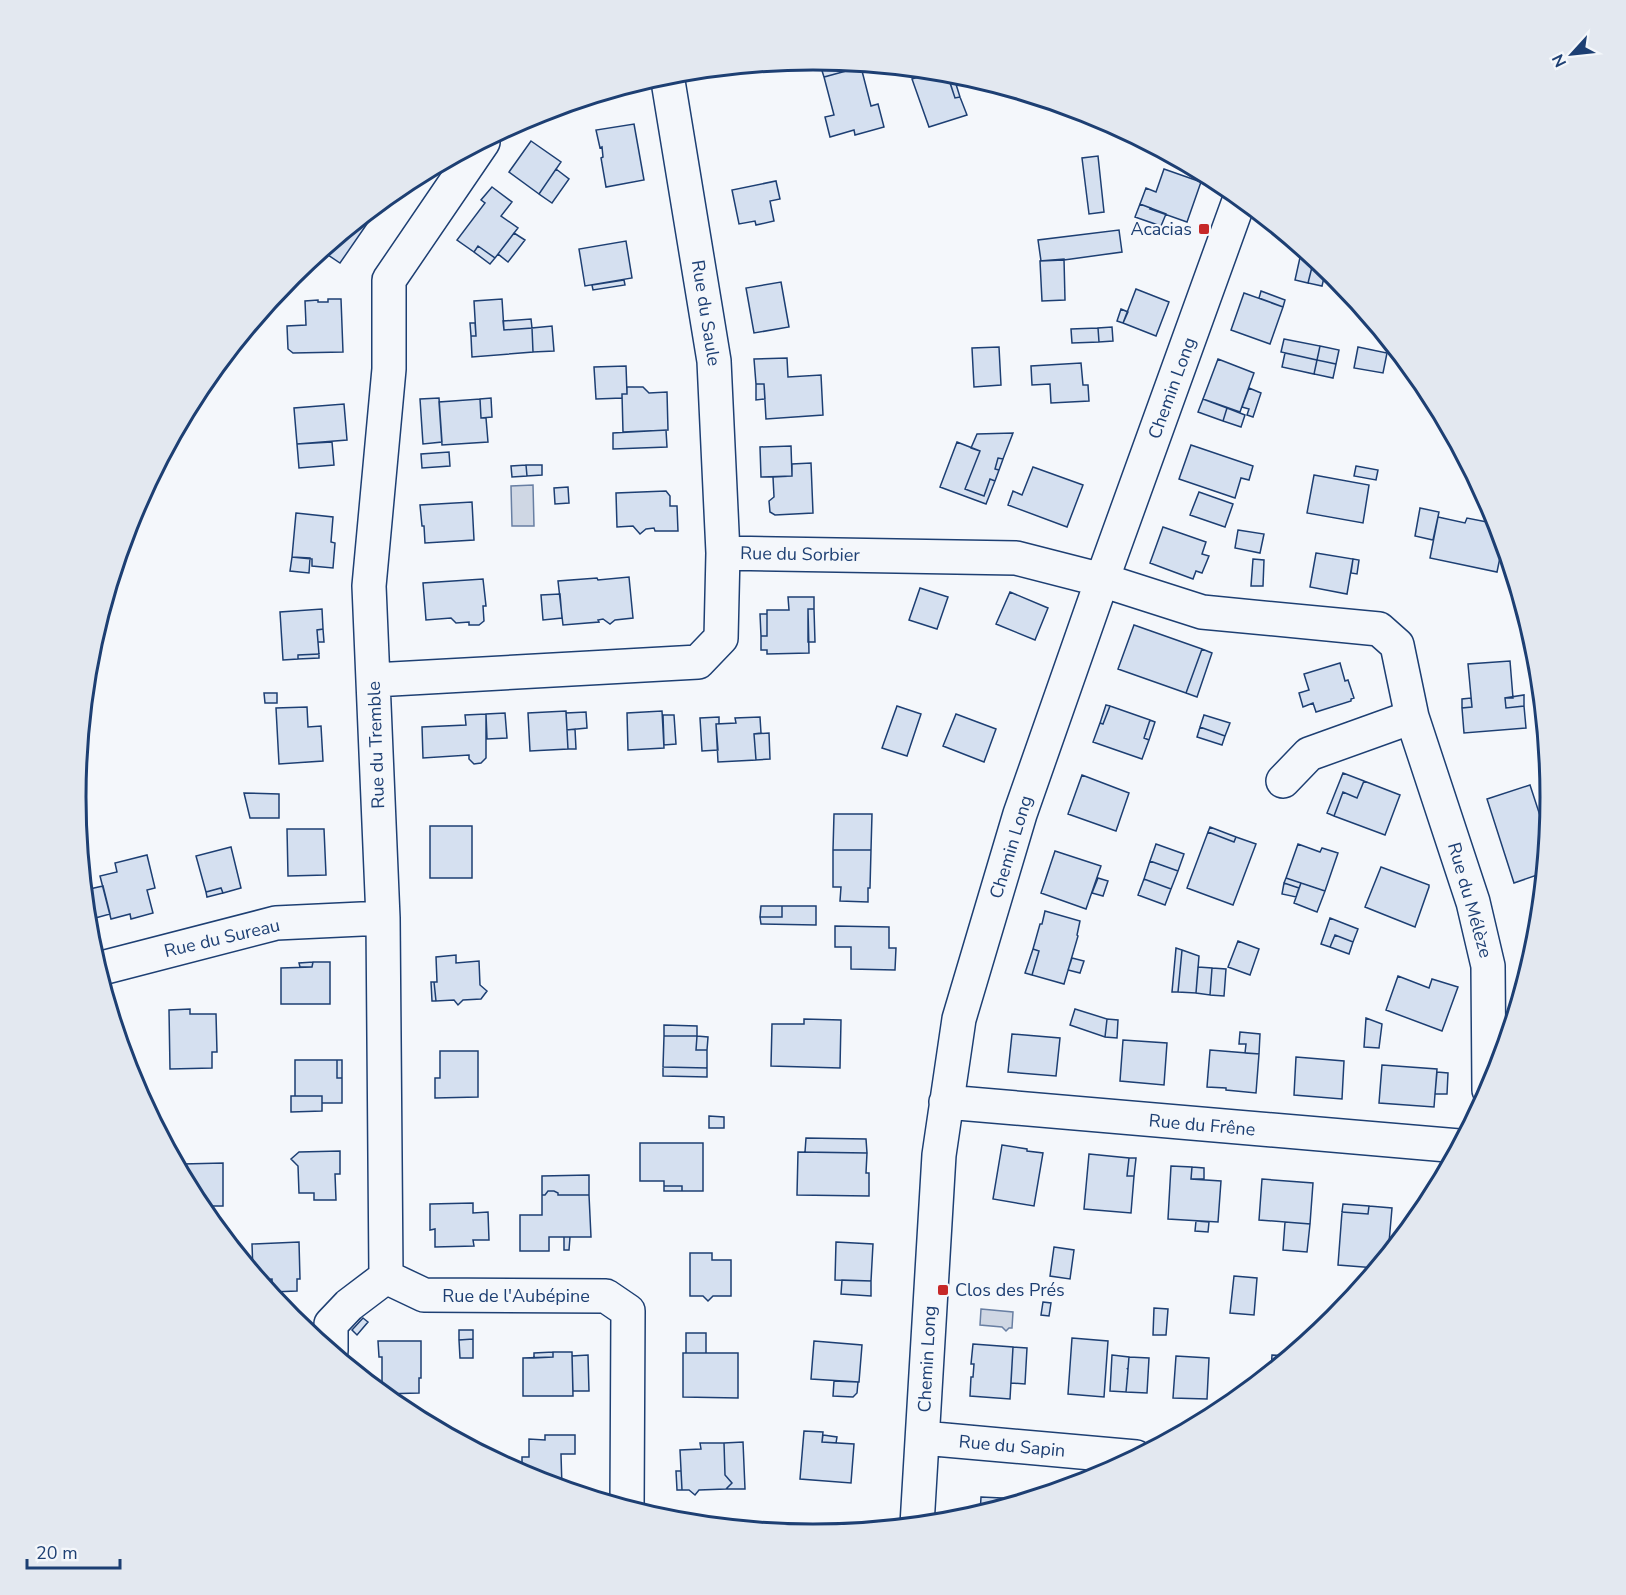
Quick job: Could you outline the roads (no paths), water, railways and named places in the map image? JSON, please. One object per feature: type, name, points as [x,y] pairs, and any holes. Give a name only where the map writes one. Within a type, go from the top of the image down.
[{"type":"street","name":"Rue du Saule","points":[[669,85],[714,361],[723,553]]},
{"type":"street","name":"Rue du Tremble","points":[[386,1277],[383,918],[369,586],[389,369],[388,280],[475,154]]},
{"type":"street","name":"Chemin Long","points":[[918,1517],[939,1155],[959,1019],[1020,814],[1236,207]]},
{"type":"street","name":"Rue du Sorbier","points":[[374,680],[698,662],[721,638],[723,553],[1016,558],[1102,580]]},
{"type":"street","name":"Rue du Mélèze","points":[[1102,580],[1202,612],[1379,629],[1397,645],[1412,717],[1473,902],[1488,966],[1489,1065]]},
{"type":"street","points":[[1283,780],[1309,754],[1412,717]]},
{"type":"street","name":"Rue du Sureau","points":[[107,967],[276,923],[383,918]]},
{"type":"street","name":"Rue du Frêne","points":[[945,1102],[1451,1145]]},
{"type":"street","points":[[331,1341],[331,1324],[349,1305],[386,1277]]},
{"type":"street","name":"Rue de l'Aubépine","points":[[386,1277],[424,1296],[606,1296],[628,1311],[627,1500]]},
{"type":"street","name":"Rue du Sapin","points":[[923,1438],[1122,1456]]},
{"type":"place","name":"Acacias","points":[[1204,229]]},
{"type":"place","name":"Clos des Prés","points":[[943,1290]]}]
